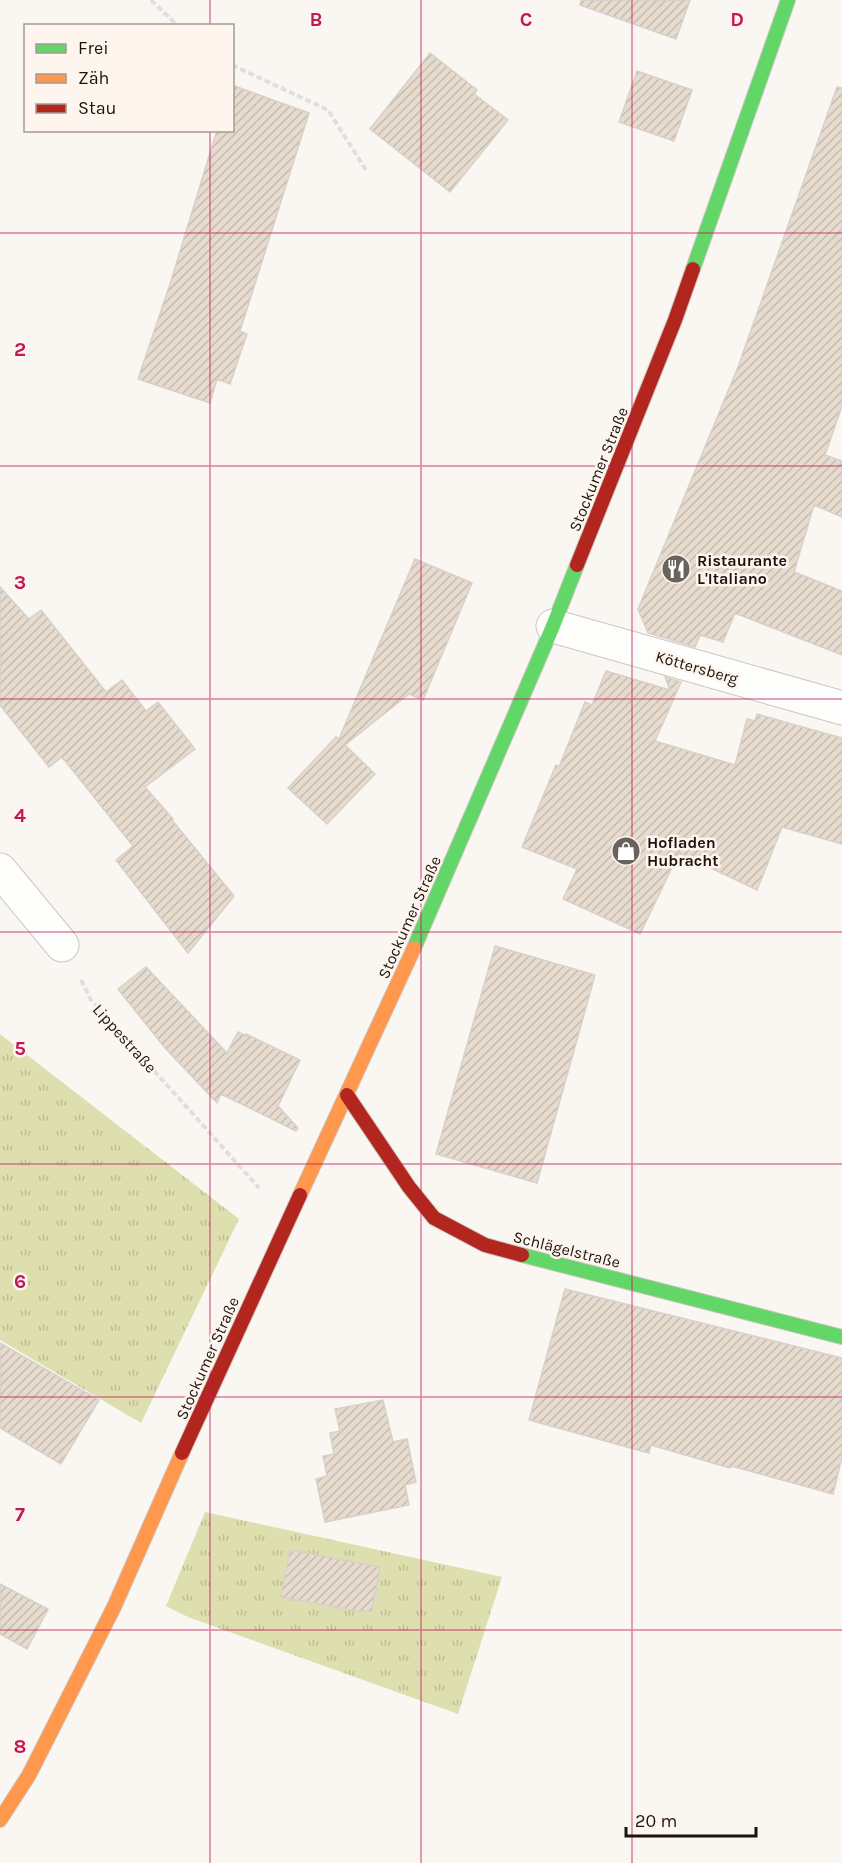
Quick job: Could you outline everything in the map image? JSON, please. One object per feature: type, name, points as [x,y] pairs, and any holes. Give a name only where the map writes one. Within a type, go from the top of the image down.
[{"type":"main road","name":"Stockumer Straße","points":[[0,1820],[29,1775],[114,1607],[218,1372],[433,906],[553,626],[675,320],[788,0]]},
{"type":"main road","name":"Schlägelstraße","points":[[347,1095],[409,1187],[434,1218],[485,1245],[842,1337]]},
{"type":"street","name":"Köttersberg","points":[[553,626],[842,708]]},
{"type":"street","points":[[0,870],[62,945]]},
{"type":"path","points":[[151,0],[176,24]]},
{"type":"path","points":[[234,66],[328,110],[366,170]]},
{"type":"path","name":"Lippestraße","points":[[62,945],[91,1000],[264,1195]]},
{"type":"green space","points":[[0,1034],[239,1219],[141,1423],[0,1340]]},
{"type":"green space","points":[[205,1512],[502,1577],[458,1714],[188,1617],[166,1606]]},
{"type":"building","points":[[581,0],[690,0],[676,39],[580,5]]},
{"type":"building","points":[[430,53],[477,90],[474,94],[508,120],[450,192],[370,129]]},
{"type":"building","points":[[637,71],[692,90],[674,141],[619,122]]},
{"type":"building","points":[[234,86],[309,113],[240,331],[247,334],[230,384],[217,379],[210,403],[138,379],[216,132],[234,132]]},
{"type":"building","points":[[837,87],[842,88],[842,406],[825,455],[842,461],[842,517],[814,505],[794,572],[842,591],[842,655],[735,613],[723,642],[700,635],[695,647],[648,633],[638,609],[738,367]]},
{"type":"building","points":[[415,559],[472,583],[423,700],[409,694],[345,745],[375,774],[327,824],[288,788],[336,737],[339,739]]},
{"type":"building","points":[[0,587],[29,619],[41,610],[106,692],[122,680],[146,711],[158,702],[195,749],[145,787],[234,896],[188,953],[116,860],[133,846],[62,757],[49,767],[0,705]]},
{"type":"building","points":[[606,671],[670,690],[665,677],[681,682],[655,741],[735,765],[747,719],[755,721],[757,714],[842,738],[842,844],[782,827],[757,890],[679,853],[640,934],[563,899],[577,869],[522,847],[556,765],[559,767],[585,702],[592,705]]},
{"type":"building","points":[[495,946],[595,975],[537,1183],[436,1154]]},
{"type":"building","points":[[146,967],[227,1053],[238,1032],[300,1060],[278,1106],[298,1128],[296,1131],[221,1094],[217,1103],[165,1048],[118,989]]},
{"type":"building","points":[[565,1289],[842,1358],[842,1457],[833,1494],[651,1445],[649,1453],[529,1420]]},
{"type":"building","points":[[0,1343],[99,1400],[61,1464],[0,1428]]},
{"type":"building","points":[[383,1400],[393,1442],[407,1439],[416,1482],[405,1485],[409,1505],[325,1522],[316,1479],[327,1476],[323,1456],[334,1454],[330,1433],[340,1431],[335,1409]]},
{"type":"building","points":[[290,1550],[380,1567],[372,1611],[357,1611],[281,1597]]},
{"type":"building","points":[[0,1584],[48,1609],[27,1649],[0,1634]]},
{"type":"traffic: fast","points":[[693,269],[788,0]]},
{"type":"traffic: fast","points":[[414,948],[553,626],[577,565]]},
{"type":"traffic: fast","points":[[522,1255],[842,1337]]},
{"type":"traffic: slow","points":[[300,1195],[414,948]]},
{"type":"traffic: slow","points":[[0,1820],[29,1775],[114,1607],[182,1453]]},
{"type":"traffic: jam","points":[[577,565],[675,320],[693,269]]},
{"type":"traffic: jam","points":[[347,1095],[409,1187],[434,1218],[485,1245],[522,1255]]},
{"type":"traffic: jam","points":[[182,1453],[300,1195]]},
{"type":"place","name":"Ristaurante L'Italiano","points":[[676,569]]},
{"type":"place","name":"Hofladen Hubracht","points":[[626,851]]}]
